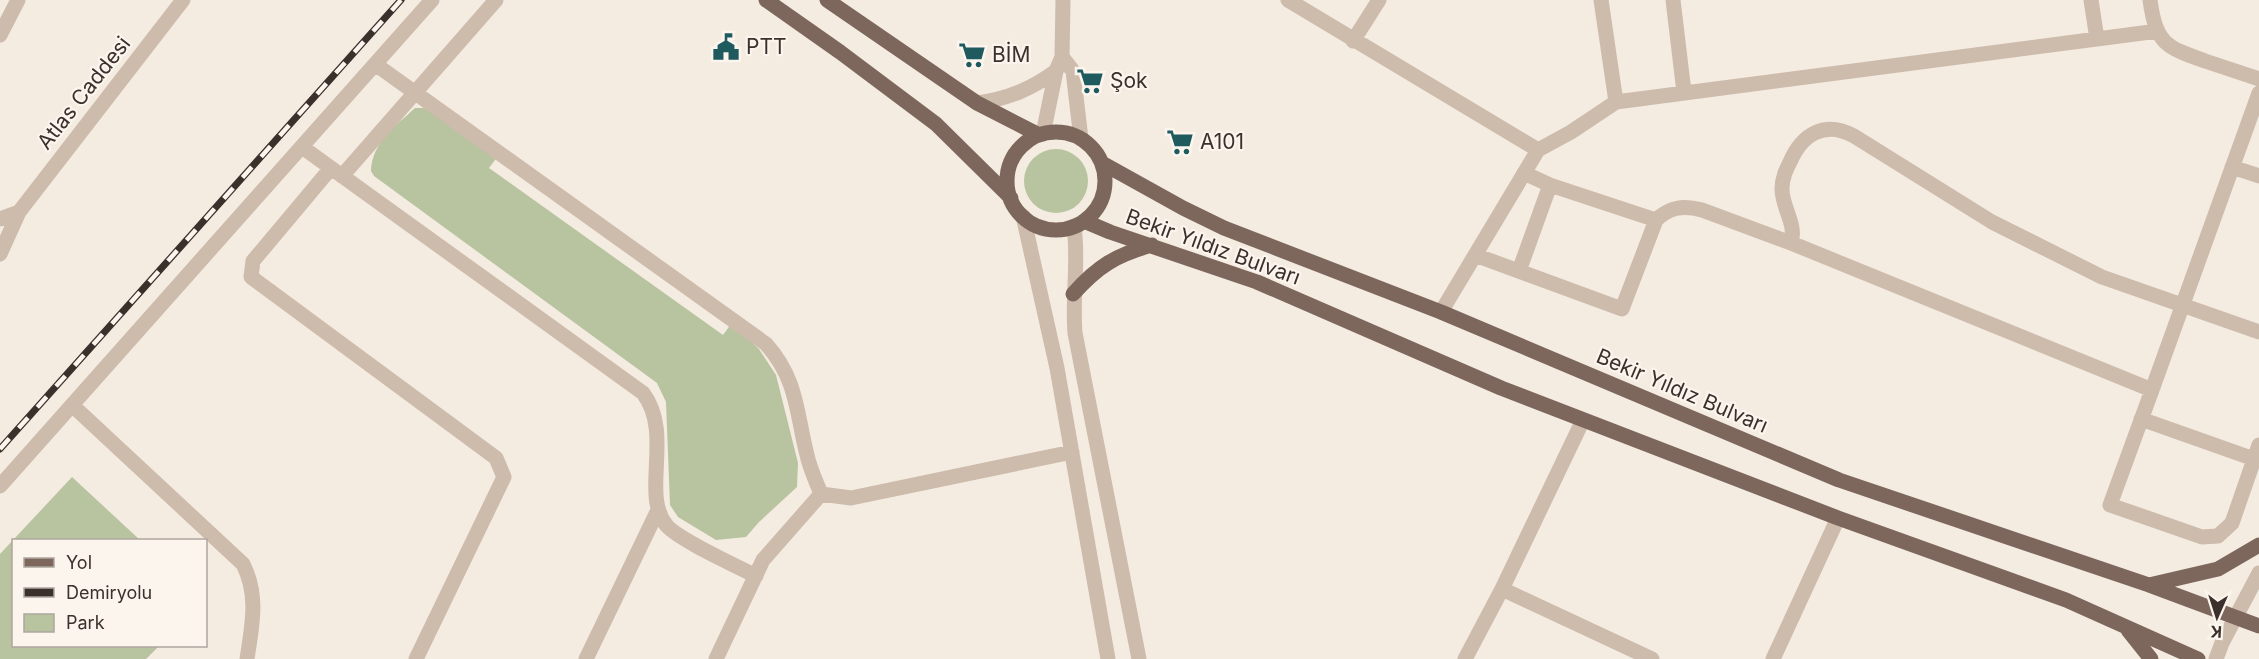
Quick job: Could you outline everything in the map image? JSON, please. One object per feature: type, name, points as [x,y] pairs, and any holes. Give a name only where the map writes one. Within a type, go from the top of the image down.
[{"type":"main road","points":[[766,0],[936,124],[1011,198],[1023,216],[1042,227],[1063,229],[1079,224],[1092,214],[1103,195],[1105,174],[1102,163],[1090,145],[1081,139],[1060,132],[1041,135],[1021,147],[1014,156],[1008,177],[1011,198]]},
{"type":"main road","points":[[827,0],[977,103],[1041,135]]},
{"type":"main road","name":"Bekir Yıldız Bulvarı","points":[[1102,163],[1173,203],[1224,228],[1440,312],[1839,480],[2149,585],[2259,626]]},
{"type":"main road","name":"Bekir Yıldız Bulvarı","points":[[1079,224],[1152,245],[1257,282],[1501,388],[1838,518],[2066,600],[2198,659]]},
{"type":"main road","points":[[1073,294],[1088,277],[1109,261],[1152,245]]},
{"type":"main road","points":[[2149,585],[2218,569],[2259,545]]},
{"type":"main road","points":[[2126,627],[2151,659]]},
{"type":"street","points":[[0,35],[18,0]]},
{"type":"street","name":"Atlas Caddesi","points":[[0,254],[19,212],[183,0]]},
{"type":"street","points":[[0,486],[432,0]]},
{"type":"street","points":[[416,659],[504,477],[496,458],[251,277],[253,261],[415,92],[496,0]]},
{"type":"street","points":[[1041,135],[1059,64],[1063,0]]},
{"type":"street","points":[[1287,0],[1538,150]]},
{"type":"street","points":[[1353,41],[1379,0]]},
{"type":"street","points":[[1601,0],[1616,102]]},
{"type":"street","points":[[1672,0],[1684,92]]},
{"type":"street","points":[[2091,0],[2097,39]]},
{"type":"street","points":[[2150,0],[2158,32],[2174,49],[2259,79]]},
{"type":"street","points":[[1440,312],[1538,150],[1571,132],[1616,102],[2158,32]]},
{"type":"street","points":[[375,64],[766,344],[777,356],[791,383],[796,397],[807,457],[821,494]]},
{"type":"street","points":[[977,103],[994,101],[1023,92],[1059,64]]},
{"type":"street","points":[[1059,64],[1073,71],[1081,139]]},
{"type":"street","points":[[2141,419],[2257,452],[2232,523],[2218,536],[2202,537],[2110,505],[2141,419],[2152,390],[2259,93]]},
{"type":"street","points":[[1791,243],[1793,230],[1783,200],[1783,176],[1795,150],[1805,138],[1826,130],[1840,130],[1854,136],[1992,222],[2048,251],[2102,277],[2259,332]]},
{"type":"street","points":[[302,147],[643,393],[649,401],[656,420],[658,510],[662,519],[675,533],[756,576]]},
{"type":"street","points":[[2232,167],[2259,176]]},
{"type":"street","points":[[1524,173],[1550,185],[1656,220]]},
{"type":"street","points":[[1519,271],[1550,185]]},
{"type":"street","points":[[1475,255],[1622,309],[1656,220],[1671,209],[1689,206],[1791,243],[2152,390]]},
{"type":"street","points":[[0,219],[19,212]]},
{"type":"street","points":[[1023,216],[1049,324],[1108,659]]},
{"type":"street","points":[[1079,224],[1073,294],[1075,333],[1139,659]]},
{"type":"street","points":[[72,405],[243,564],[251,583],[254,604],[247,659]]},
{"type":"street","points":[[1465,659],[1502,589],[1583,420]]},
{"type":"street","points":[[821,494],[851,498],[1072,452]]},
{"type":"street","points":[[716,659],[763,560],[821,494]]},
{"type":"street","points":[[586,659],[658,510]]},
{"type":"street","points":[[1773,659],[1838,518]]},
{"type":"street","points":[[2216,659],[2259,573]]},
{"type":"street","points":[[1502,589],[1652,659]]},
{"type":"green space","points":[[415,108],[424,108],[498,156],[489,168],[723,335],[731,324],[759,349],[776,375],[798,463],[797,487],[746,537],[716,540],[678,517],[670,505],[666,402],[657,383],[374,176],[371,171],[372,161],[380,143]]},
{"type":"green space","points":[[1050,149],[1062,149],[1079,158],[1086,169],[1088,181],[1086,193],[1079,204],[1062,213],[1050,213],[1038,208],[1029,199],[1024,187],[1024,175],[1029,163],[1038,154]]},
{"type":"green space","points":[[72,477],[139,539],[14,539]]},
{"type":"green space","points":[[12,541],[12,647],[158,647],[146,659],[0,659],[0,554]]},
{"type":"railway","points":[[0,449],[401,0]]},
{"type":"place","name":"PTT","points":[[726,47]]},
{"type":"place","name":"BİM","points":[[972,55]]},
{"type":"place","name":"Şok","points":[[1090,81]]},
{"type":"place","name":"A101","points":[[1180,142]]}]
